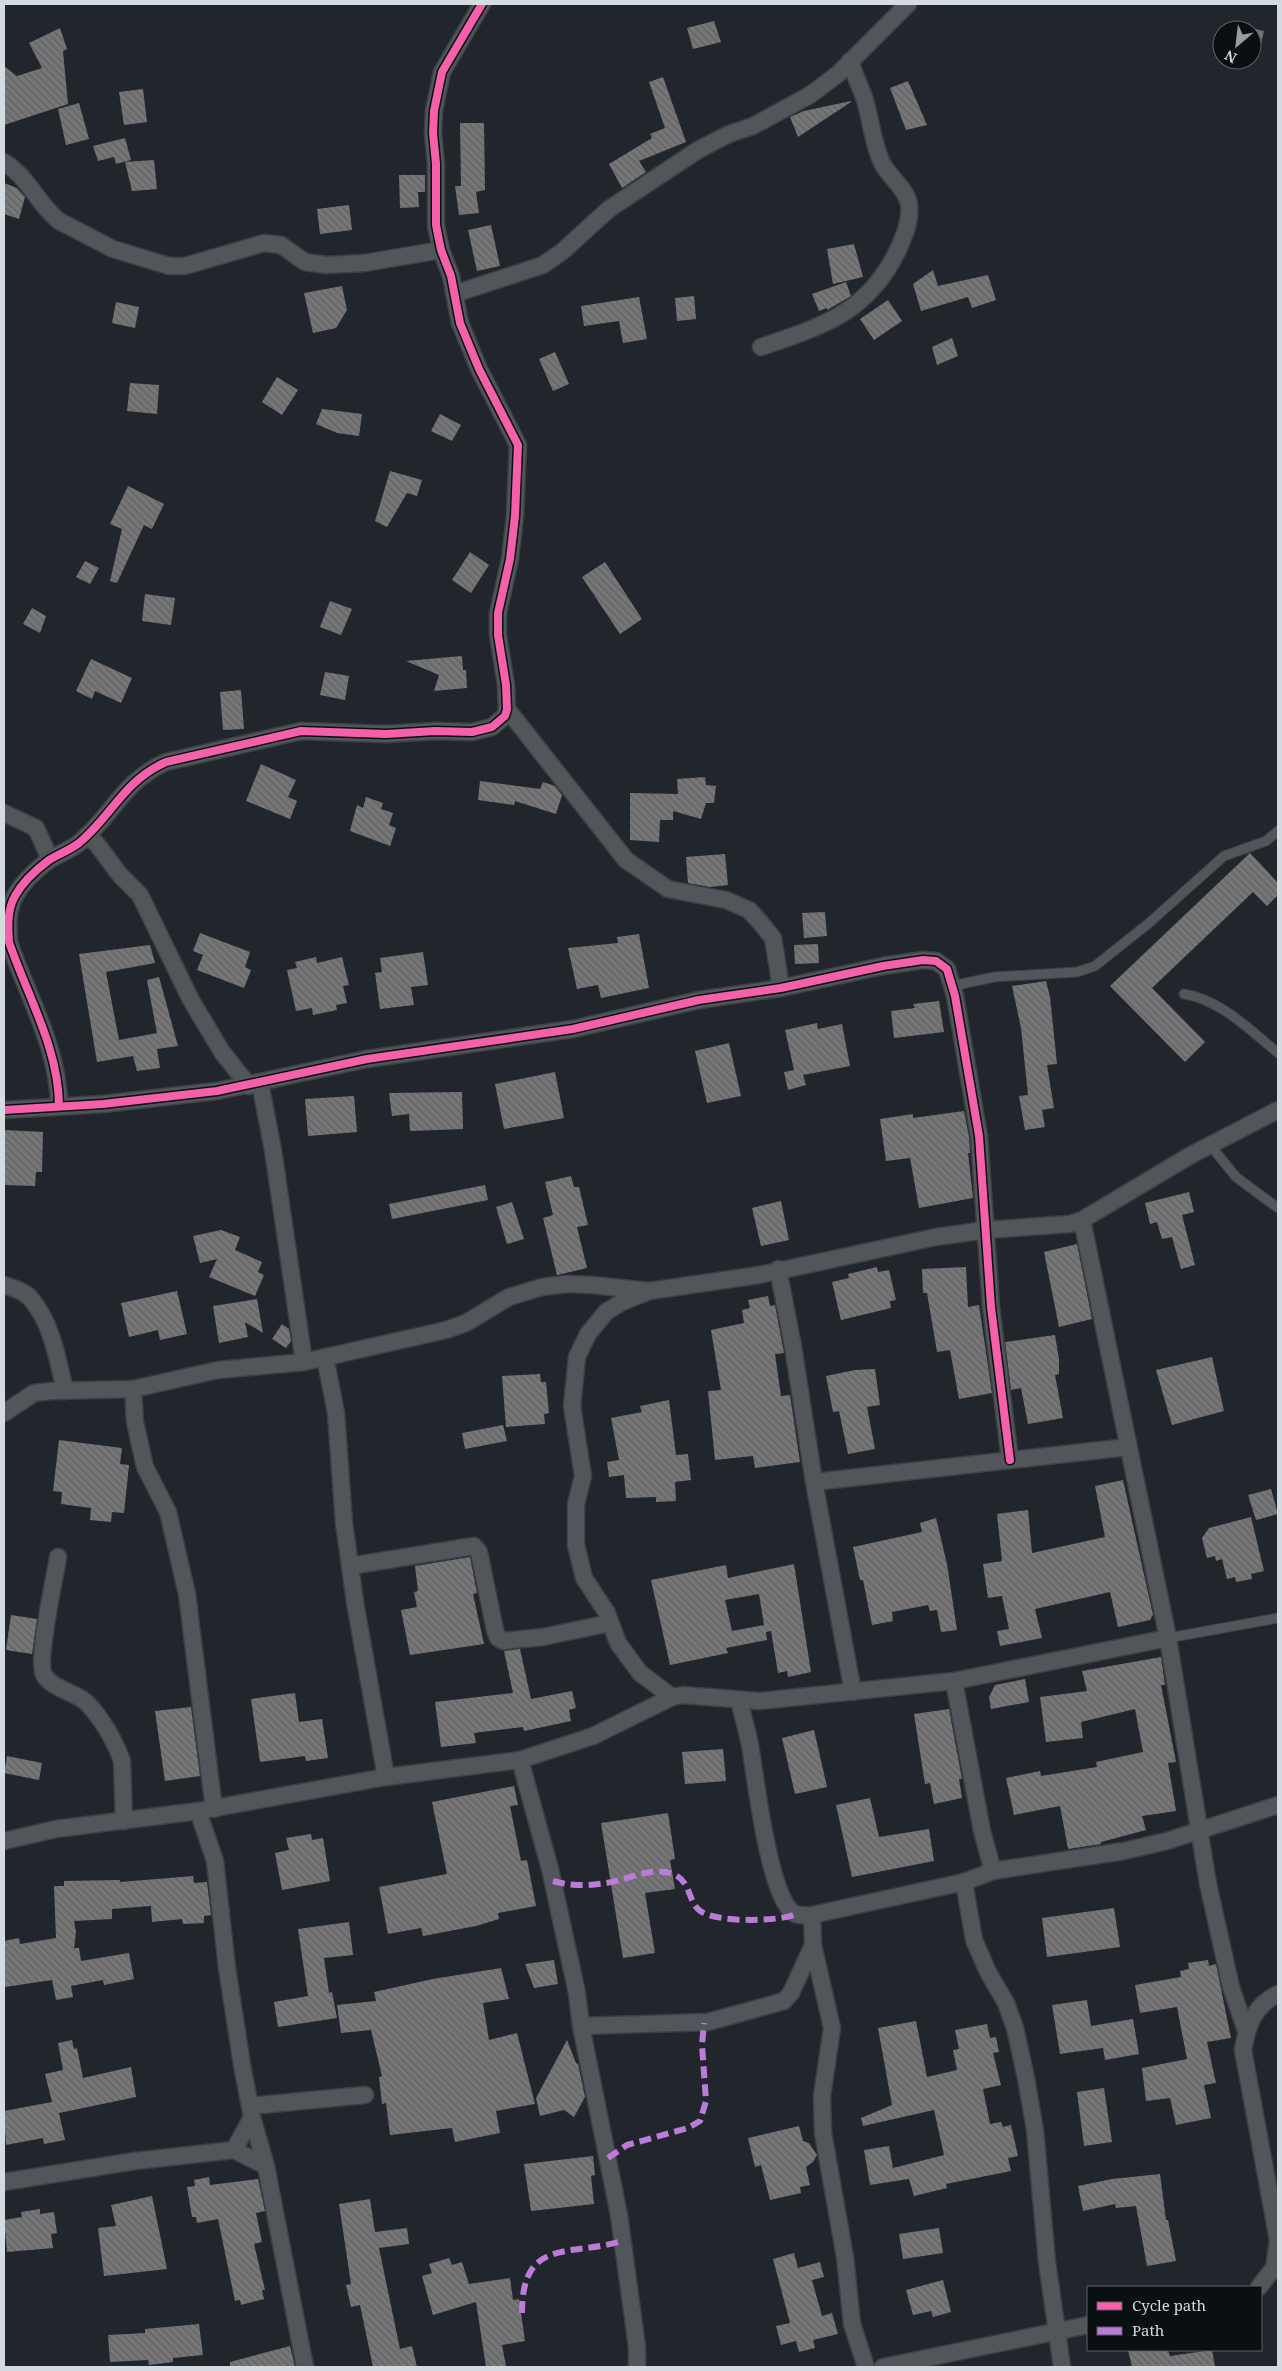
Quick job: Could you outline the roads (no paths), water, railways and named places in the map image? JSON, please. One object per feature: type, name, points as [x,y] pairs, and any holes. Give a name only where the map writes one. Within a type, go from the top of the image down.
[{"type":"street","points":[[482,4],[445,66],[435,103],[433,133],[436,164],[436,214],[441,250],[446,262],[460,323],[479,369],[518,445],[515,516],[510,559],[498,613],[498,635],[507,709],[626,860],[668,889],[726,900],[749,910],[773,938],[781,988]]},
{"type":"street","points":[[454,294],[543,265],[563,251],[609,209],[698,150],[729,134],[753,126],[810,95],[830,81],[908,4]]},
{"type":"street","points":[[761,347],[828,322],[852,309],[881,278],[893,260],[908,225],[909,203],[903,191],[890,178],[882,162],[864,97],[850,61]]},
{"type":"street","points":[[4,162],[26,180],[52,215],[59,221],[113,249],[169,266],[185,266],[272,242],[281,245],[305,262],[326,266],[364,263],[441,250]]},
{"type":"street","points":[[59,1106],[58,1084],[47,1041],[9,942],[7,910],[26,882],[50,859],[68,851],[86,836],[130,786],[156,766],[176,759],[208,754],[301,731],[386,734],[480,731],[500,721],[507,709]]},
{"type":"street","points":[[4,813],[36,828],[50,859]]},
{"type":"street","points":[[86,836],[96,843],[120,875],[140,894],[191,1000],[222,1052],[254,1084],[273,1150],[304,1362]]},
{"type":"street","points":[[4,1110],[113,1103],[254,1084],[367,1059],[573,1029],[699,1000],[781,988],[883,966],[923,960],[943,965],[947,969],[952,986],[978,1136],[991,1307],[1010,1460]]},
{"type":"street","points":[[672,1697],[648,1681],[628,1660],[618,1643],[607,1613],[584,1578],[576,1544],[576,1504],[583,1476],[573,1422],[573,1387],[577,1357],[588,1334],[606,1312],[622,1302],[649,1291],[760,1275],[890,1246],[985,1230],[1050,1227],[1082,1220],[1210,1145],[1278,1110]]},
{"type":"street","points":[[1082,1220],[1168,1638],[1208,1884],[1231,1987],[1246,2031]]},
{"type":"street","points":[[778,1270],[793,1346],[814,1482],[853,1692]]},
{"type":"street","points":[[4,1413],[34,1393],[133,1390],[218,1370],[304,1362],[446,1330],[466,1323],[509,1297],[542,1287],[567,1284],[649,1291]]},
{"type":"street","points":[[4,1285],[26,1294],[40,1312],[57,1357],[65,1391]]},
{"type":"street","points":[[324,1357],[336,1413],[344,1522],[350,1566],[370,1696],[386,1777]]},
{"type":"street","points":[[133,1390],[135,1422],[145,1467],[168,1512],[187,1594],[206,1810],[215,1861],[227,1968],[251,2112],[266,2166],[305,2367]]},
{"type":"street","points":[[814,1482],[1128,1448]]},
{"type":"street","points":[[350,1566],[474,1546],[480,1552],[495,1630],[503,1641],[543,1637],[610,1623]]},
{"type":"street","points":[[58,1557],[43,1645],[43,1672],[51,1682],[85,1702],[104,1726],[119,1753],[122,1761],[124,1820]]},
{"type":"street","points":[[4,1841],[56,1829],[206,1810],[386,1777],[520,1760],[578,1741],[672,1697],[695,1696],[739,1701],[853,1692],[954,1681],[1168,1638]]},
{"type":"street","points":[[954,1681],[982,1831],[994,1871]]},
{"type":"street","points":[[739,1701],[750,1744],[764,1832],[780,1891],[791,1912],[801,1916],[964,1882],[994,1871],[1124,1851],[1167,1841],[1200,1828],[1278,1805]]},
{"type":"street","points":[[520,1760],[552,1875],[577,1993],[581,2026],[619,2216],[637,2347],[637,2367]]},
{"type":"street","points":[[964,1882],[974,1940],[988,1972],[1006,2003],[1015,2028],[1026,2078],[1035,2130],[1047,2262],[1062,2367]]},
{"type":"street","points":[[812,1915],[813,1945],[832,2023],[822,2096],[823,2133],[845,2257],[852,2324],[866,2367]]},
{"type":"street","points":[[581,2026],[708,2022],[784,2001],[791,1993],[813,1945]]},
{"type":"street","points":[[1260,2286],[1274,2268],[1278,2240],[1244,2064],[1243,2050],[1246,2031],[1258,2008],[1278,1994]]},
{"type":"street","points":[[251,2112],[365,2094]]},
{"type":"street","points":[[234,2150],[251,2112]]},
{"type":"street","points":[[4,2182],[144,2160],[234,2150],[266,2166]]},
{"type":"street","points":[[883,2367],[1087,2325]]},
{"type":"lane","points":[[952,986],[994,977],[1077,972],[1095,966],[1149,923],[1224,856],[1266,841],[1278,831]]},
{"type":"lane","points":[[1184,994],[1200,996],[1215,1004],[1278,1053]]},
{"type":"lane","points":[[1210,1145],[1236,1177],[1278,1208]]},
{"type":"lane","points":[[1168,1638],[1278,1618]]}]
